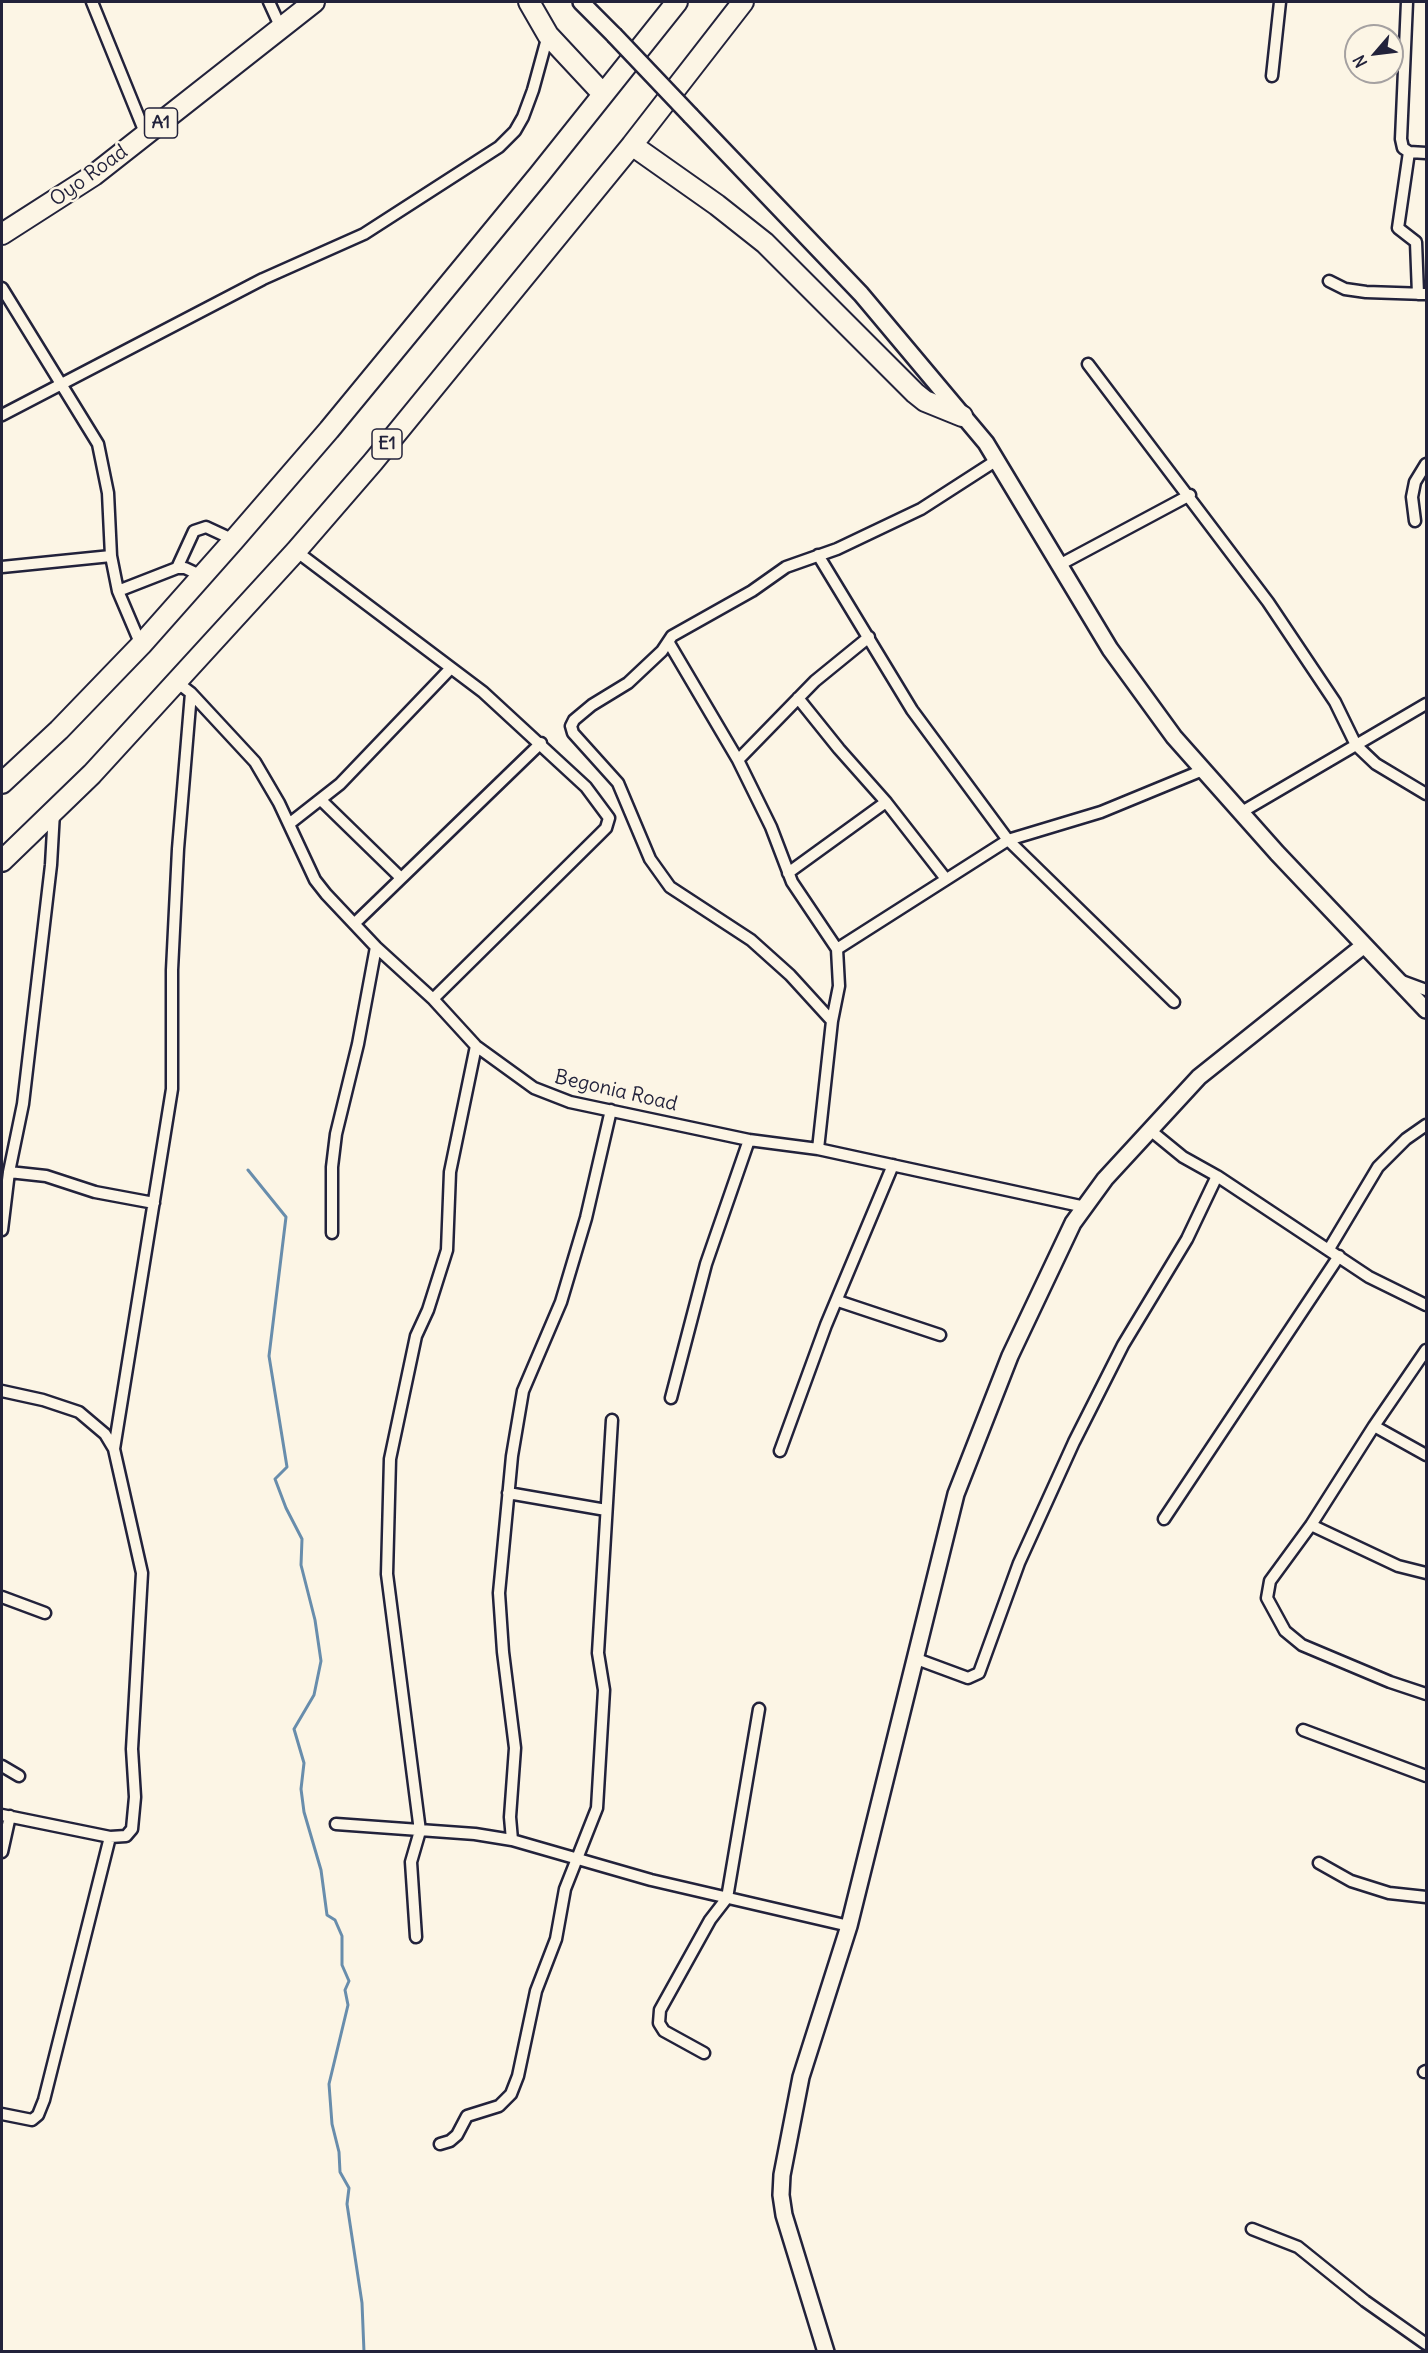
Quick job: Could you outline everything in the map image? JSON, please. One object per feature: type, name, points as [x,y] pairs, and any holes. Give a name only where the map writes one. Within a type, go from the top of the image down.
[{"type":"highway","name":"Oyo Road","points":[[2,234],[48,206],[147,135],[280,26],[314,2]]},
{"type":"highway","points":[[529,2],[548,35],[603,94]]},
{"type":"highway","points":[[2,783],[59,730],[141,645],[234,540],[329,430],[677,2]]},
{"type":"highway","name":"E1","points":[[2,861],[184,688],[296,551],[388,444],[632,145],[743,2]]},
{"type":"highway","points":[[632,145],[717,205],[765,243],[915,393],[925,401],[962,416]]},
{"type":"street","points":[[92,2],[147,135]]},
{"type":"street","points":[[269,2],[280,26]]},
{"type":"street","points":[[581,2],[861,294],[998,460],[1110,649],[1137,687],[1240,813],[1363,946],[1426,1010]]},
{"type":"street","points":[[1272,76],[1280,2]]},
{"type":"street","points":[[1407,2],[1401,139],[1403,148],[1409,152],[1426,153]]},
{"type":"street","points":[[2,415],[59,383],[262,279],[364,234],[499,147],[515,131],[523,117],[548,35]]},
{"type":"street","points":[[1329,281],[1345,289],[1422,294],[1416,243],[1398,228],[1409,152]]},
{"type":"street","points":[[2,288],[98,444],[108,493],[111,556],[118,591],[141,645]]},
{"type":"street","points":[[1088,364],[1190,495],[1268,602],[1335,702],[1356,745],[1376,764],[1426,794]]},
{"type":"street","points":[[832,1022],[790,975],[751,940],[670,887],[650,859],[618,783],[573,733],[571,726],[574,720],[628,683],[669,643],[672,636],[752,591],[786,567],[837,549],[921,509],[998,460]]},
{"type":"street","points":[[1415,521],[1412,497],[1415,482],[1426,464]]},
{"type":"street","points":[[1061,564],[1190,495]]},
{"type":"street","points":[[177,568],[194,531],[206,527],[234,540]]},
{"type":"street","points":[[296,551],[451,668],[541,743],[586,787],[609,818],[606,828],[433,999]]},
{"type":"street","points":[[818,555],[912,710],[1008,840],[1174,1002]]},
{"type":"street","points":[[2,567],[111,556]]},
{"type":"street","points":[[118,591],[177,568],[185,568],[202,576]]},
{"type":"street","points":[[738,760],[798,698],[869,637]]},
{"type":"street","points":[[669,643],[738,760],[771,827],[788,873],[837,949],[839,986],[832,1022],[818,1149]]},
{"type":"street","points":[[289,824],[322,801],[451,668]]},
{"type":"street","points":[[114,1449],[172,1089],[173,959],[184,688]]},
{"type":"street","name":"Begonia Road","points":[[184,688],[255,762],[289,824],[315,880],[376,947],[433,999],[476,1046],[501,1067],[550,1097],[749,1140],[818,1149],[1085,1207]]},
{"type":"street","points":[[798,698],[838,749],[886,802],[946,879]]},
{"type":"street","points":[[1240,813],[1426,704]]},
{"type":"street","points":[[355,923],[541,743]]},
{"type":"street","points":[[837,949],[1008,840],[1101,812],[1203,770]]},
{"type":"street","points":[[322,801],[400,877]]},
{"type":"street","points":[[788,873],[886,802]]},
{"type":"street","points":[[2,1230],[9,1172],[25,1093],[51,865],[54,812]]},
{"type":"street","points":[[826,2352],[784,2215],[781,2195],[782,2175],[801,2077],[849,1926],[956,1494],[1010,1356],[1073,1223],[1105,1179],[1199,1077],[1363,946]]},
{"type":"street","points":[[332,1233],[332,1167],[336,1134],[358,1044],[376,947]]},
{"type":"street","points":[[1395,978],[1426,990]]},
{"type":"street","points":[[416,1937],[411,1862],[420,1831],[387,1574],[390,1459],[416,1336],[428,1310],[447,1250],[450,1172],[476,1046]]},
{"type":"street","points":[[512,1840],[510,1817],[515,1748],[502,1652],[499,1593],[508,1493],[523,1391],[561,1302],[586,1218],[611,1110]]},
{"type":"street","points":[[1329,1249],[1378,1167],[1406,1139],[1426,1125]]},
{"type":"street","points":[[1150,1130],[1183,1157],[1217,1176],[1379,1283],[1426,1305]]},
{"type":"street","points":[[671,1398],[706,1264],[749,1140]]},
{"type":"street","points":[[780,1450],[826,1324],[838,1301],[893,1165]]},
{"type":"street","points":[[9,1172],[46,1176],[95,1192],[154,1203]]},
{"type":"street","points":[[914,1658],[968,1678],[979,1673],[1019,1563],[1074,1442],[1123,1345],[1186,1239],[1217,1176]]},
{"type":"street","points":[[1164,1519],[1339,1256]]},
{"type":"street","points":[[838,1301],[940,1335]]},
{"type":"street","points":[[1426,1350],[1311,1525],[1270,1581],[1267,1590],[1267,1598],[1285,1631],[1302,1645],[1390,1682],[1426,1694]]},
{"type":"street","points":[[2,1391],[43,1400],[79,1412],[105,1434],[114,1449],[142,1574],[132,1749],[135,1797],[132,1830],[126,1836],[110,1837],[6,1815],[2,1852]]},
{"type":"street","points":[[440,2144],[450,2141],[457,2135],[467,2116],[499,2106],[511,2094],[518,2076],[536,1991],[556,1939],[565,1889],[597,1808],[604,1690],[598,1653],[612,1420]]},
{"type":"street","points":[[1374,1426],[1426,1455]]},
{"type":"street","points":[[508,1493],[606,1510]]},
{"type":"street","points":[[1311,1525],[1398,1566],[1426,1573]]},
{"type":"street","points":[[2,1597],[45,1614]]},
{"type":"street","points":[[704,2053],[664,2031],[660,2023],[660,2010],[710,1920],[727,1898],[759,1709]]},
{"type":"street","points":[[1303,1730],[1426,1776]]},
{"type":"street","points":[[2,1766],[19,1776]]},
{"type":"street","points":[[336,1824],[476,1834],[512,1840],[575,1860],[849,1926]]},
{"type":"street","points":[[2,2114],[32,2120],[38,2115],[44,2100],[110,1837]]},
{"type":"street","points":[[1318,1863],[1351,1881],[1389,1893],[1426,1897]]},
{"type":"street","points":[[1252,2229],[1298,2247],[1365,2301],[1426,2344]]},
{"type":"waterway","points":[[248,1170],[286,1217],[269,1356],[287,1467],[275,1479],[286,1508],[302,1539],[301,1565],[315,1620],[321,1661],[314,1695],[294,1729],[304,1763],[301,1789],[304,1812],[321,1870],[327,1915],[335,1920],[342,1936],[342,1965],[349,1981],[345,1990],[348,2005],[329,2084],[332,2124],[339,2152],[340,2172],[349,2188],[347,2204],[362,2303],[364,2352]]}]
